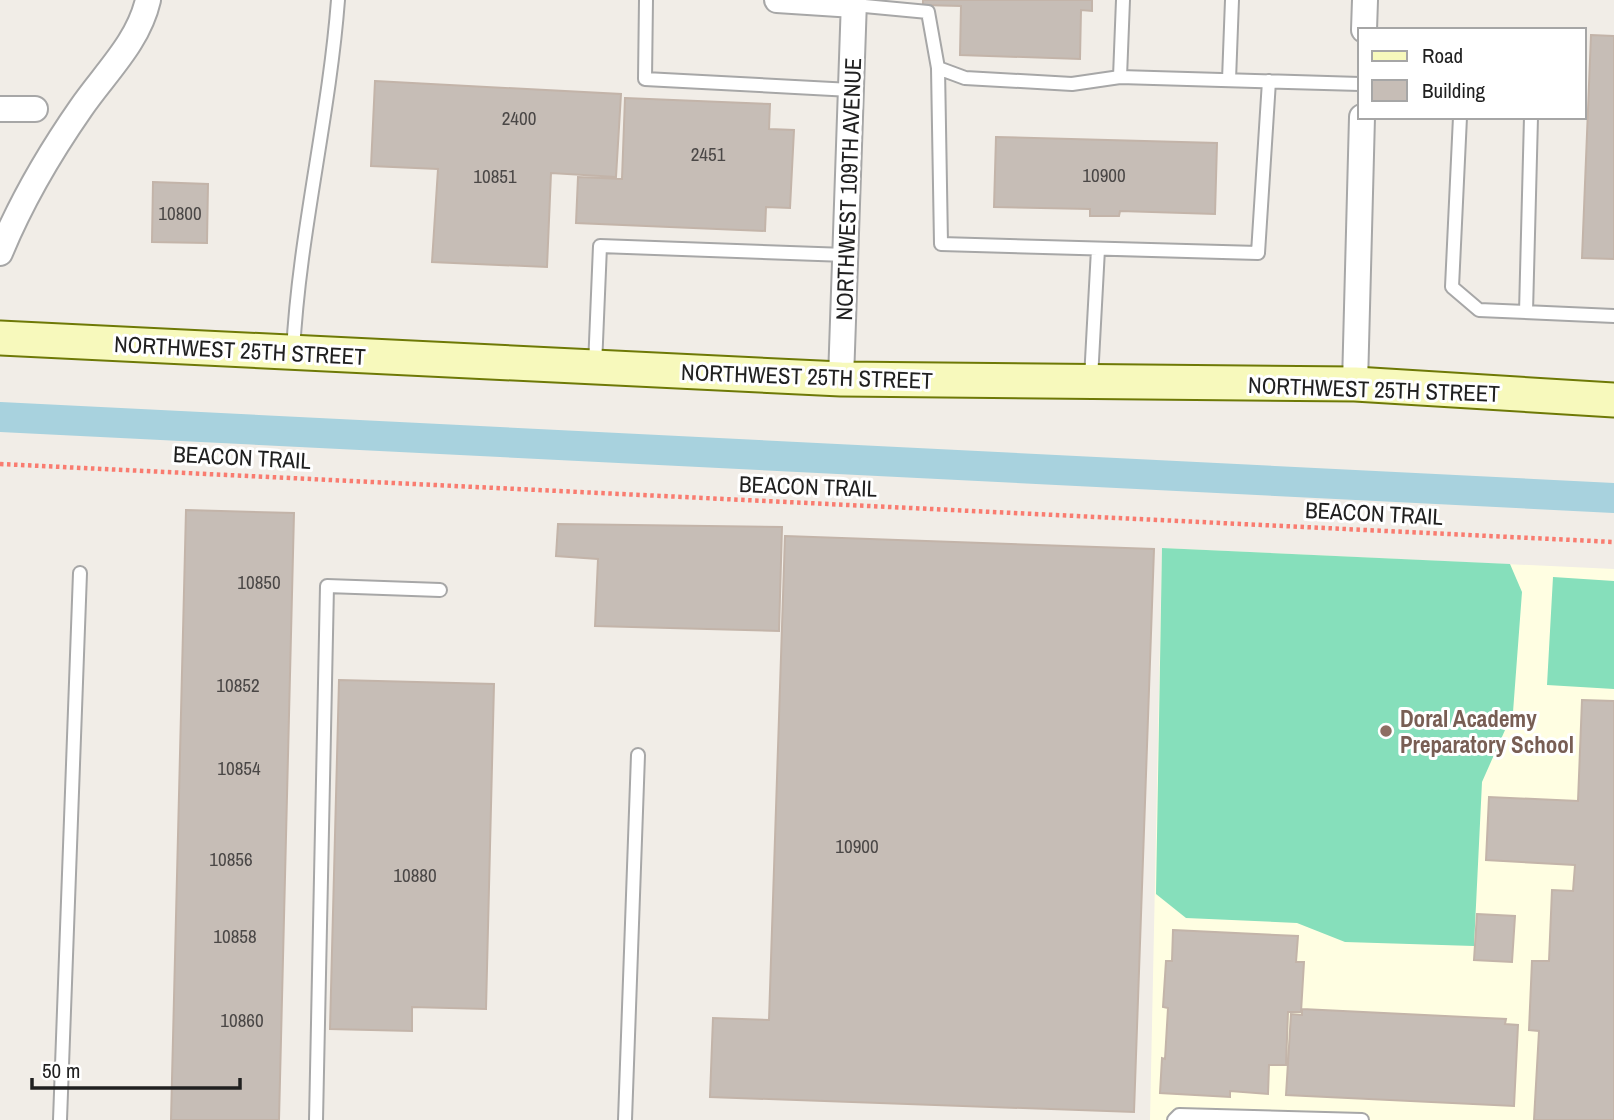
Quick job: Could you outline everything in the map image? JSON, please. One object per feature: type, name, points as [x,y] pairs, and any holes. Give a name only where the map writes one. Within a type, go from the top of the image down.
[{"type":"main road","name":"NORTHWEST 25TH STREET","points":[[0,338],[841,379],[1355,384],[1614,400]]},
{"type":"street","points":[[0,253],[40,172],[81,108],[130,41],[144,15],[148,0]]},
{"type":"street","points":[[777,0],[854,3]]},
{"type":"street","points":[[1364,28],[1365,0]]},
{"type":"street","name":"NORTHWEST 109TH AVENUE","points":[[841,379],[854,3]]},
{"type":"street","points":[[0,109],[34,108]]},
{"type":"street","points":[[1355,384],[1362,119]]},
{"type":"lane","points":[[293,352],[296,290],[309,222],[338,0]]},
{"type":"lane","points":[[646,0],[645,79],[851,90]]},
{"type":"lane","points":[[1120,77],[1123,0]]},
{"type":"lane","points":[[1228,80],[1232,0]]},
{"type":"lane","points":[[854,3],[928,12],[937,68],[941,244],[1258,253],[1269,81]]},
{"type":"lane","points":[[937,68],[965,78],[1072,84],[1120,77],[1358,83]]},
{"type":"lane","points":[[1460,119],[1452,287],[1479,310],[1614,316]]},
{"type":"lane","points":[[1526,312],[1531,119]]},
{"type":"lane","points":[[595,367],[600,246],[846,255]]},
{"type":"lane","points":[[1091,383],[1098,249]]},
{"type":"lane","points":[[60,1120],[80,573]]},
{"type":"lane","points":[[316,1120],[327,586],[440,590]]},
{"type":"lane","points":[[625,1120],[638,755]]},
{"type":"lane","points":[[1174,1120],[1179,1115],[1362,1120]]},
{"type":"path","name":"BEACON TRAIL","points":[[0,464],[1614,542]]},
{"type":"shaded area","name":"Doral Academy Preparatory School","points":[[1162,548],[1614,569],[1614,1120],[1150,1120]]},
{"type":"green space","points":[[1162,548],[1510,564],[1522,592],[1513,712],[1482,782],[1474,946],[1345,942],[1297,923],[1186,918],[1156,894]]},
{"type":"green space","points":[[1553,577],[1614,581],[1614,689],[1547,685]]},
{"type":"building","points":[[923,0],[1092,0],[1092,11],[1081,10],[1080,59],[960,55],[961,6],[923,5]]},
{"type":"building","points":[[1591,35],[1614,36],[1614,259],[1582,258]]},
{"type":"building","points":[[375,81],[621,94],[616,177],[551,173],[547,267],[432,262],[438,169],[371,166]]},
{"type":"building","points":[[625,98],[770,104],[769,129],[794,130],[790,208],[766,207],[765,231],[576,223],[578,177],[622,179]]},
{"type":"building","points":[[996,137],[1217,143],[1215,214],[1120,211],[1119,216],[1090,216],[1090,209],[994,207]]},
{"type":"building","points":[[153,182],[208,184],[207,243],[152,242]]},
{"type":"building","points":[[186,510],[294,513],[279,1120],[171,1120]]},
{"type":"building","points":[[558,524],[782,527],[779,631],[595,626],[598,559],[556,556]]},
{"type":"building","points":[[785,536],[1154,549],[1134,1112],[710,1097],[713,1018],[769,1020]]},
{"type":"building","points":[[339,680],[494,684],[486,1009],[412,1007],[412,1031],[330,1029]]},
{"type":"building","points":[[1582,700],[1614,701],[1614,1120],[1534,1120],[1539,1031],[1529,1030],[1532,961],[1549,961],[1552,890],[1573,891],[1575,865],[1486,860],[1489,797],[1578,801]]},
{"type":"building","points":[[1477,914],[1515,916],[1512,962],[1474,960]]},
{"type":"building","points":[[1173,930],[1298,936],[1296,962],[1304,962],[1301,1012],[1288,1012],[1286,1065],[1269,1065],[1268,1094],[1230,1091],[1230,1097],[1160,1093],[1168,1008],[1163,1007],[1166,961],[1172,961]]},
{"type":"building","points":[[1302,1009],[1506,1019],[1505,1024],[1518,1025],[1514,1106],[1286,1095],[1291,1014],[1302,1015]]},
{"type":"waterway","points":[[0,417],[1614,498]]},
{"type":"place","name":"Doral Academy Preparatory School","points":[[1386,731]]}]
